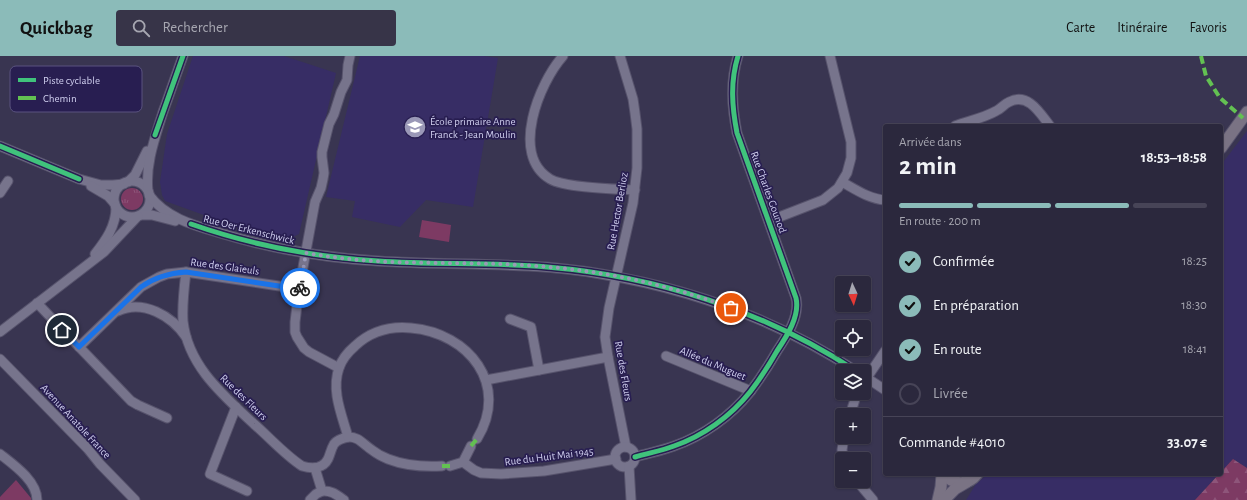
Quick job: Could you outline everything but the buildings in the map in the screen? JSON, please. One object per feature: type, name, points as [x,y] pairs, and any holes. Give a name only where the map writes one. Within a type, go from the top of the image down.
[{"type":"main road","points":[[1223,146],[1246,117]]},
{"type":"main road","points":[[938,500],[943,476]]},
{"type":"main road","points":[[946,476],[955,482],[968,482]]},
{"type":"main road","points":[[944,500],[955,489],[976,476]]},
{"type":"street","points":[[86,264],[103,244],[110,232],[116,218],[116,193],[119,188],[135,175],[155,135],[183,56]]},
{"type":"street","points":[[339,368],[309,352],[299,343],[295,332],[295,322],[299,289],[315,202],[321,188],[324,173],[322,157],[324,146],[329,124],[336,111],[341,92],[347,80],[350,56]]},
{"type":"street","points":[[563,56],[546,81],[535,110],[530,137],[530,147],[534,163],[543,174],[550,180],[557,183],[577,186],[635,190]]},
{"type":"street","name":"Rue Hector Berlioz","points":[[616,276],[635,190],[637,168],[637,128],[633,99],[620,56]]},
{"type":"street","name":"Rue Charles Gounod","points":[[635,457],[673,446],[701,434],[738,406],[751,392],[780,348],[795,318],[797,301],[741,146],[734,121],[732,86],[738,56]]},
{"type":"street","points":[[769,221],[823,200],[835,191],[847,173],[850,161],[851,142],[830,56]]},
{"type":"street","points":[[961,124],[997,111],[1008,102],[1019,99],[1026,100],[1031,103],[1048,124]]},
{"type":"street","points":[[0,332],[86,264],[104,252],[146,210],[148,207],[149,193],[148,168],[155,135]]},
{"type":"street","points":[[0,146],[79,179],[102,192],[125,216],[130,217],[140,215]]},
{"type":"street","points":[[79,179],[105,186],[136,182],[141,184],[149,193]]},
{"type":"street","points":[[0,193],[8,180]]},
{"type":"street","points":[[842,182],[868,196],[883,200]]},
{"type":"street","name":"Rue Oer Erkenschwick","points":[[149,193],[155,203],[162,209],[191,224]]},
{"type":"street","name":"Rue Oer Erkenschwick","points":[[140,215],[158,216],[253,242],[335,258],[379,262],[547,267],[616,276],[663,286],[731,308],[788,332],[814,345],[845,364]]},
{"type":"street","name":"Rue des Fleurs","points":[[186,272],[183,314],[185,331],[193,355],[206,377],[298,464],[307,468],[316,468]]},
{"type":"street","name":"Rue des Glaïeuls","points":[[79,347],[141,287],[149,281],[167,274],[186,272],[299,289]]},
{"type":"street","name":"Rue des Fleurs","points":[[616,276],[609,308],[605,337],[626,447]]},
{"type":"street","points":[[37,303],[131,401],[167,418]]},
{"type":"street","points":[[116,312],[133,306],[148,308],[173,323],[188,342]]},
{"type":"street","points":[[510,319],[531,327],[539,370]]},
{"type":"street","points":[[322,491],[316,468],[323,466],[326,463],[334,444],[339,440],[352,436],[372,451],[388,459],[413,465],[446,466],[463,462],[482,430],[488,415],[489,390],[486,380],[472,358],[460,345],[434,331],[411,328],[388,329],[370,335],[353,347],[342,360],[339,368],[337,392],[338,402],[348,437]]},
{"type":"street","points":[[871,371],[883,354]]},
{"type":"street","name":"Allée du Muguet","points":[[666,356],[751,392]]},
{"type":"street","points":[[486,380],[608,357]]},
{"type":"street","name":"Avenue Anatole France","points":[[0,360],[86,447],[100,464],[135,500]]},
{"type":"street","points":[[871,382],[883,389]]},
{"type":"street","points":[[236,407],[210,474],[247,491]]},
{"type":"street","points":[[626,447],[633,451],[635,457],[634,462],[626,467],[619,465],[616,459],[616,453],[620,448],[626,447]]},
{"type":"street","points":[[0,454],[22,472],[34,488],[37,500]]},
{"type":"street","name":"Rue du Huit Mai 1945","points":[[463,462],[481,473],[501,474],[544,470],[616,459]]},
{"type":"street","points":[[629,466],[631,500]]},
{"type":"street","points":[[863,488],[873,500]]},
{"type":"street","points":[[310,500],[322,491],[332,492],[344,500]]},
{"type":"shaded area","points":[[193,56],[284,56],[336,73],[299,234],[291,238],[251,230],[165,201],[162,195],[160,182],[167,134]]},
{"type":"shaded area","name":"École primaire Anne Franck - Jean Moulin","points":[[360,56],[484,56],[498,58],[473,207],[426,200],[400,227],[352,217],[355,201],[326,197]]},
{"type":"shaded area","points":[[1247,131],[1247,468],[1233,459],[1223,470],[1223,162]]},
{"type":"shaded area","points":[[986,476],[1217,476],[1195,500],[966,500],[976,484]]},
{"type":"green space","points":[[132,188],[140,191],[143,199],[140,207],[132,210],[124,207],[121,199],[124,191]]},
{"type":"green space","points":[[422,220],[451,225],[449,242],[419,237]]},
{"type":"green space","points":[[1233,459],[1247,468],[1247,500],[1195,500],[1217,476],[1223,476],[1223,470]]},
{"type":"green space","points":[[16,480],[31,500],[0,500],[0,497]]},
{"type":"marked path","points":[[1201,56],[1206,76],[1220,98],[1243,118]]},
{"type":"marked path","points":[[471,446],[477,439]]},
{"type":"marked path","points":[[442,466],[450,466]]},
{"type":"cycle path","points":[[155,135],[183,56]]},
{"type":"cycle path","points":[[635,457],[685,442],[706,431],[734,409],[750,392],[768,367],[792,326],[796,312],[796,298],[737,133],[734,114],[733,85],[735,66],[738,56]]},
{"type":"cycle path","points":[[0,146],[79,179]]},
{"type":"cycle path","points":[[191,224],[260,244],[330,256],[399,262],[547,267],[628,279],[669,288],[747,314],[785,331],[844,364]]},
{"type":"way so far","points":[[300,288],[306,253],[335,258],[379,262],[512,265],[583,271],[652,284],[696,296],[731,308]]},
{"type":"place","name":"École primaire Anne Franck - Jean Moulin","points":[[415,127]]},
{"type":"route","points":[[62,330],[79,347],[141,287],[149,281],[177,272],[205,274],[300,288]]}]
